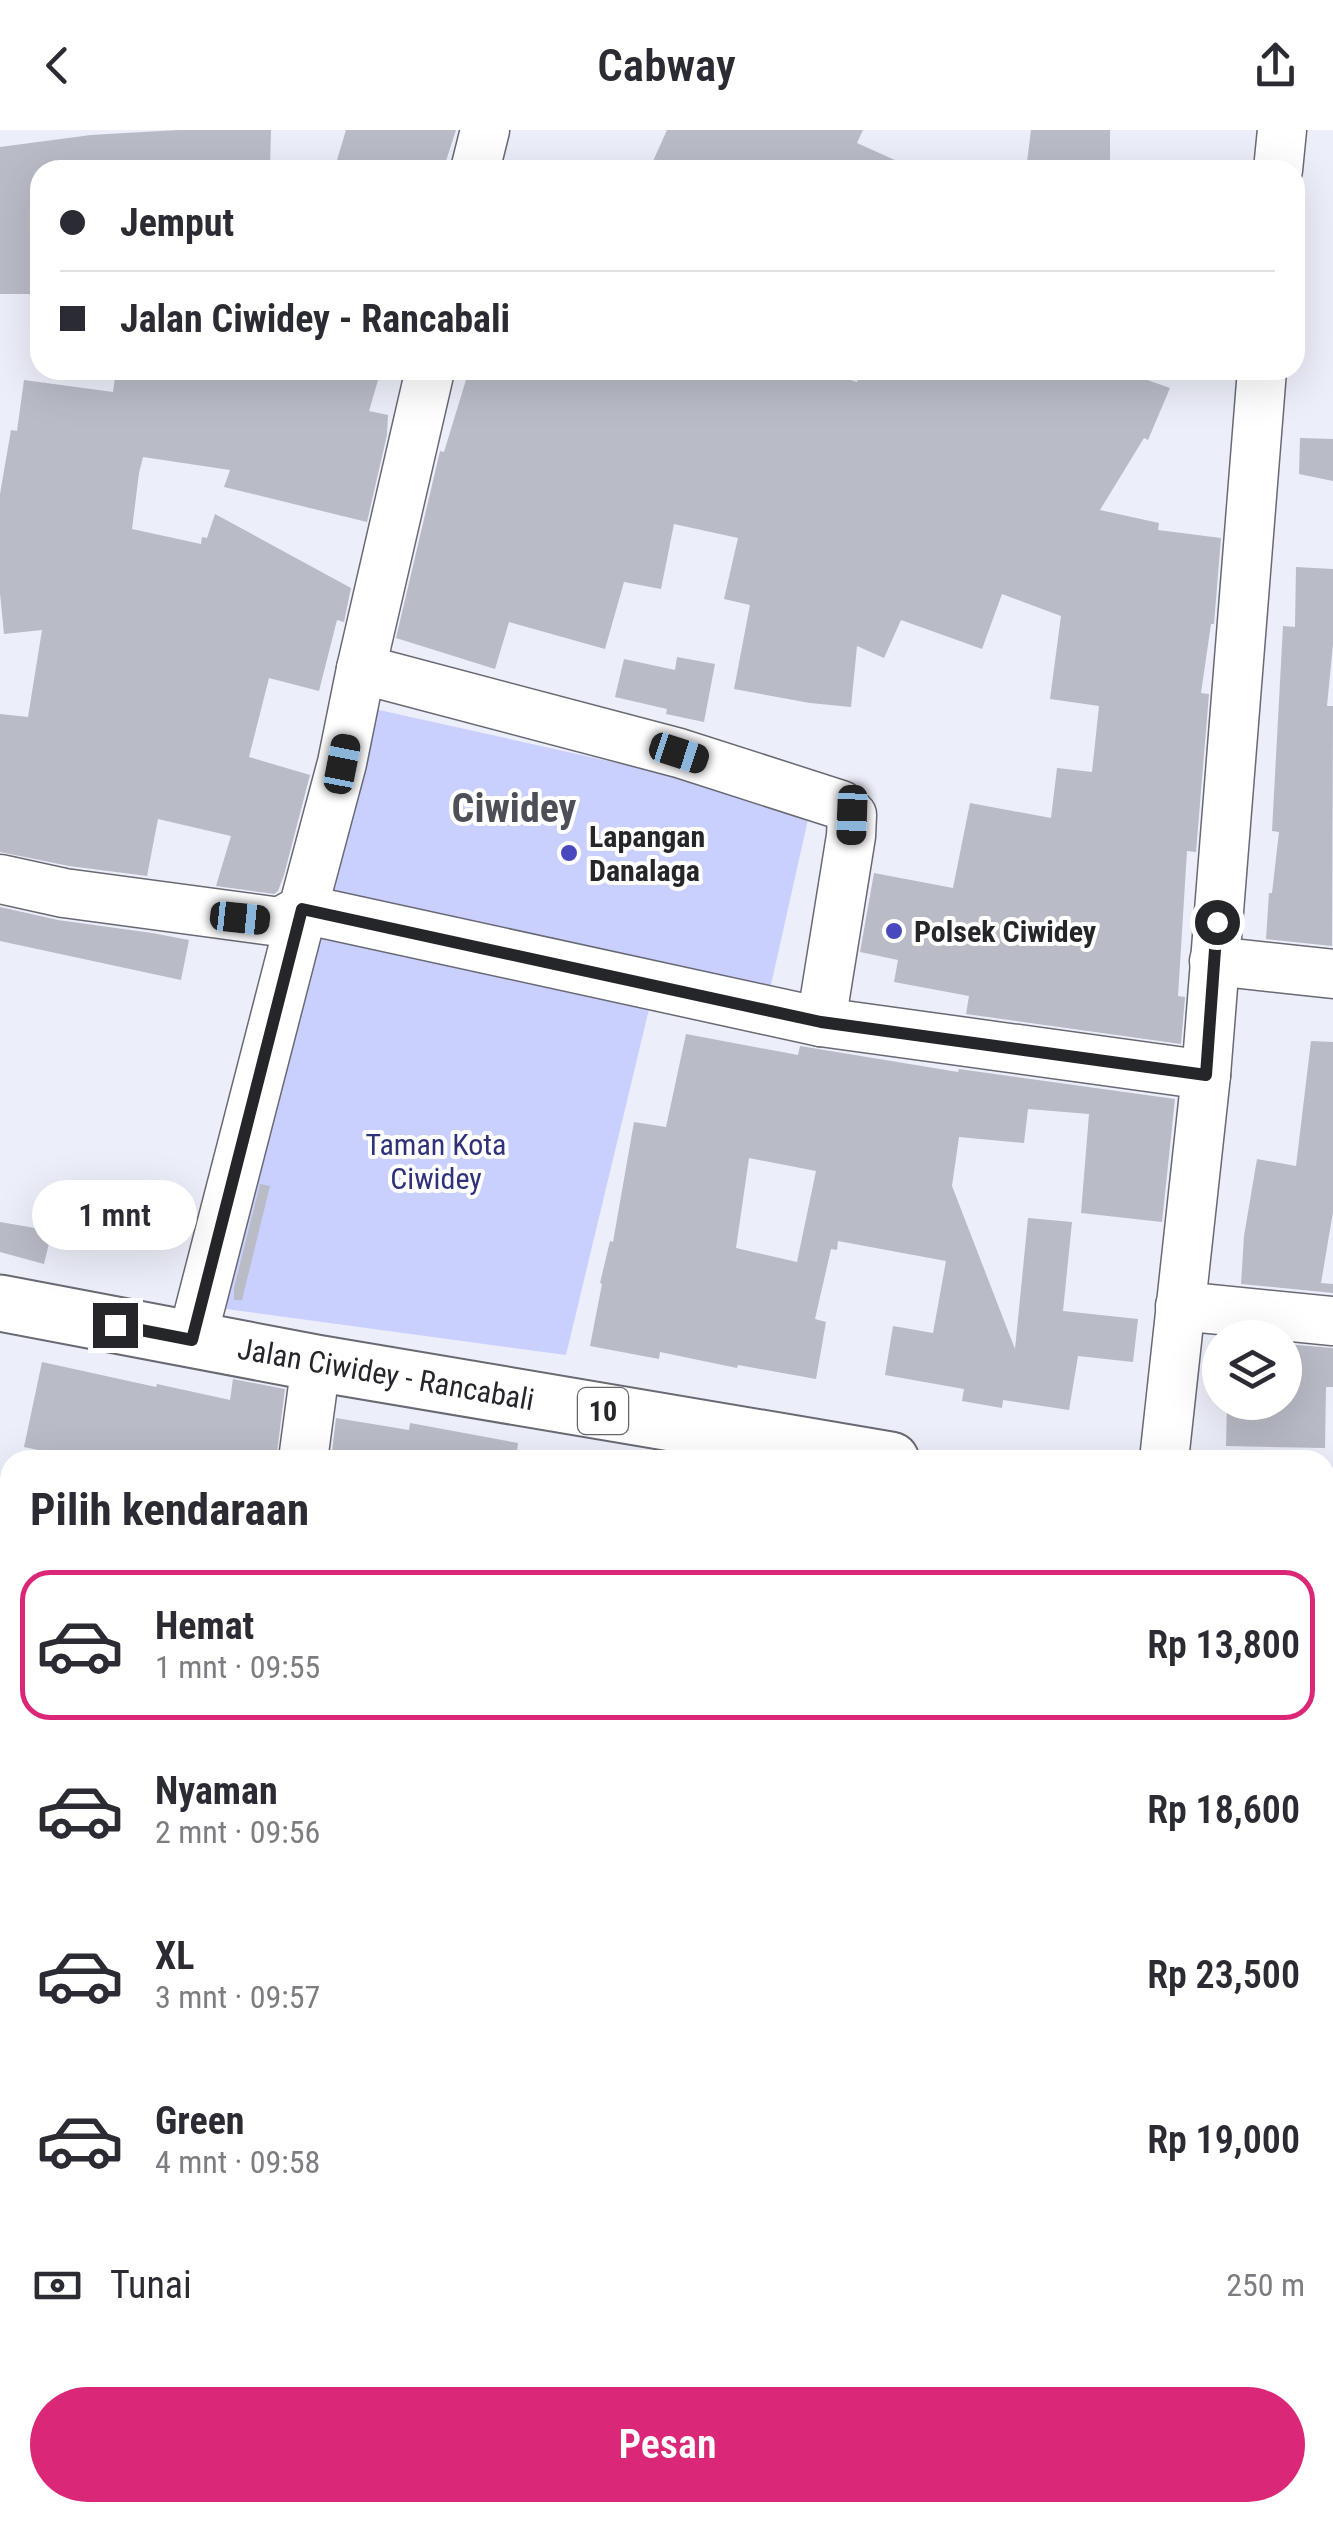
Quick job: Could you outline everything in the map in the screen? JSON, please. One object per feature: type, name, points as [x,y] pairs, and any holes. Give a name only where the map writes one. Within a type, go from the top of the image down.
[{"type":"highway","name":"Jalan Ciwidey - Rancabali","points":[[0,1303],[316,1363],[832,1450]]},
{"type":"street","points":[[478,160],[485,130]]},
{"type":"street","points":[[1279,160],[1282,130]]},
{"type":"street","points":[[192,1340],[342,764],[428,380]]},
{"type":"street","points":[[1165,1450],[1206,1075],[1261,380]]},
{"type":"street","points":[[361,669],[679,753],[841,806],[852,815],[851,836],[821,1022]]},
{"type":"street","points":[[0,880],[64,893],[280,922],[302,909],[821,1022],[1206,1075]]},
{"type":"street","points":[[1214,961],[1333,974]]},
{"type":"street","points":[[1180,1306],[1333,1321]]},
{"type":"street","points":[[304,1450],[316,1363]]},
{"type":"green space","name":"Lapangan Danalaga","points":[[370,708],[811,806],[768,998],[327,900]]},
{"type":"green space","name":"Taman Kota Ciwidey","points":[[320,938],[650,1005],[566,1355],[219,1308]]},
{"type":"building","points":[[271,130],[270,160],[30,160],[30,294],[0,294],[0,147],[91,135]]},
{"type":"building","points":[[346,130],[456,130],[446,160],[337,160]]},
{"type":"building","points":[[667,130],[863,130],[857,143],[895,160],[654,160]]},
{"type":"building","points":[[1031,130],[1110,130],[1110,160],[1027,160]]},
{"type":"building","points":[[24,380],[113,392],[115,380],[378,380],[369,411],[388,415],[387,435],[367,522],[224,487],[230,470],[143,457],[139,473],[132,529],[201,544],[215,514],[351,588],[344,622],[337,620],[319,691],[269,678],[249,757],[310,775],[284,875],[274,894],[216,886],[231,836],[158,819],[147,876],[0,852],[0,714],[28,717],[42,630],[4,634],[0,494],[11,430],[17,431]]},
{"type":"building","points":[[466,380],[1147,380],[1170,388],[1148,440],[1144,438],[1100,510],[1159,523],[1158,530],[1221,538],[1214,624],[1201,693],[1209,694],[1196,852],[1187,851],[1178,996],[1185,997],[1181,1044],[966,1014],[969,996],[894,982],[898,960],[860,952],[874,873],[953,888],[970,803],[1051,818],[1057,768],[1092,772],[1099,706],[1050,699],[1061,616],[1002,594],[982,649],[901,620],[884,658],[857,646],[851,707],[734,689],[750,605],[724,599],[738,538],[674,524],[661,589],[624,582],[605,649],[509,622],[495,669],[396,638],[440,451],[444,452]]},
{"type":"building","points":[[1300,438],[1333,439],[1333,481],[1299,474]]},
{"type":"building","points":[[1296,567],[1333,569],[1333,644],[1327,706],[1333,706],[1332,946],[1266,939],[1279,832],[1272,831],[1283,626],[1295,627]]},
{"type":"building","points":[[677,657],[715,664],[704,722],[615,697],[624,659],[675,670]]},
{"type":"building","points":[[0,907],[189,940],[181,980],[0,941]]},
{"type":"building","points":[[686,1034],[798,1055],[800,1046],[958,1072],[959,1069],[1175,1099],[1162,1222],[1081,1213],[1089,1114],[1028,1109],[1024,1143],[959,1137],[952,1186],[1015,1349],[1028,1218],[1072,1222],[1063,1311],[1138,1319],[1133,1362],[1078,1356],[1069,1410],[1003,1400],[1002,1408],[962,1401],[964,1389],[885,1375],[893,1326],[933,1333],[946,1261],[838,1241],[837,1250],[831,1249],[815,1319],[826,1322],[816,1379],[660,1352],[659,1359],[590,1346],[634,1122],[666,1127]],"holes":[[[749,1158],[816,1171],[797,1262],[736,1248]]]},
{"type":"building","points":[[1311,1041],[1333,1042],[1333,1212],[1321,1283],[1333,1284],[1333,1293],[1241,1284],[1244,1236],[1257,1159],[1296,1166]]},
{"type":"building","points":[[260,1184],[270,1186],[242,1300],[234,1300],[234,1288]]},
{"type":"building","points":[[0,1222],[52,1231],[44,1264],[0,1252]]},
{"type":"building","points":[[1302,1345],[1333,1348],[1333,1387],[1326,1387],[1325,1448],[1226,1446],[1227,1420],[1302,1420]]},
{"type":"building","points":[[42,1362],[230,1400],[233,1379],[285,1389],[277,1450],[24,1447]]},
{"type":"building","points":[[336,1418],[409,1430],[410,1423],[518,1443],[517,1450],[332,1450]]},
{"type":"place","name":"Lapangan Danalaga","points":[[569,853]]},
{"type":"place","name":"Polsek Ciwidey","points":[[894,931]]},
{"type":"district","name":"Ciwidey","points":[[514,808]]},
{"type":"route","points":[[115,1325],[192,1340],[302,909],[821,1022],[1206,1075],[1217,922]]}]
